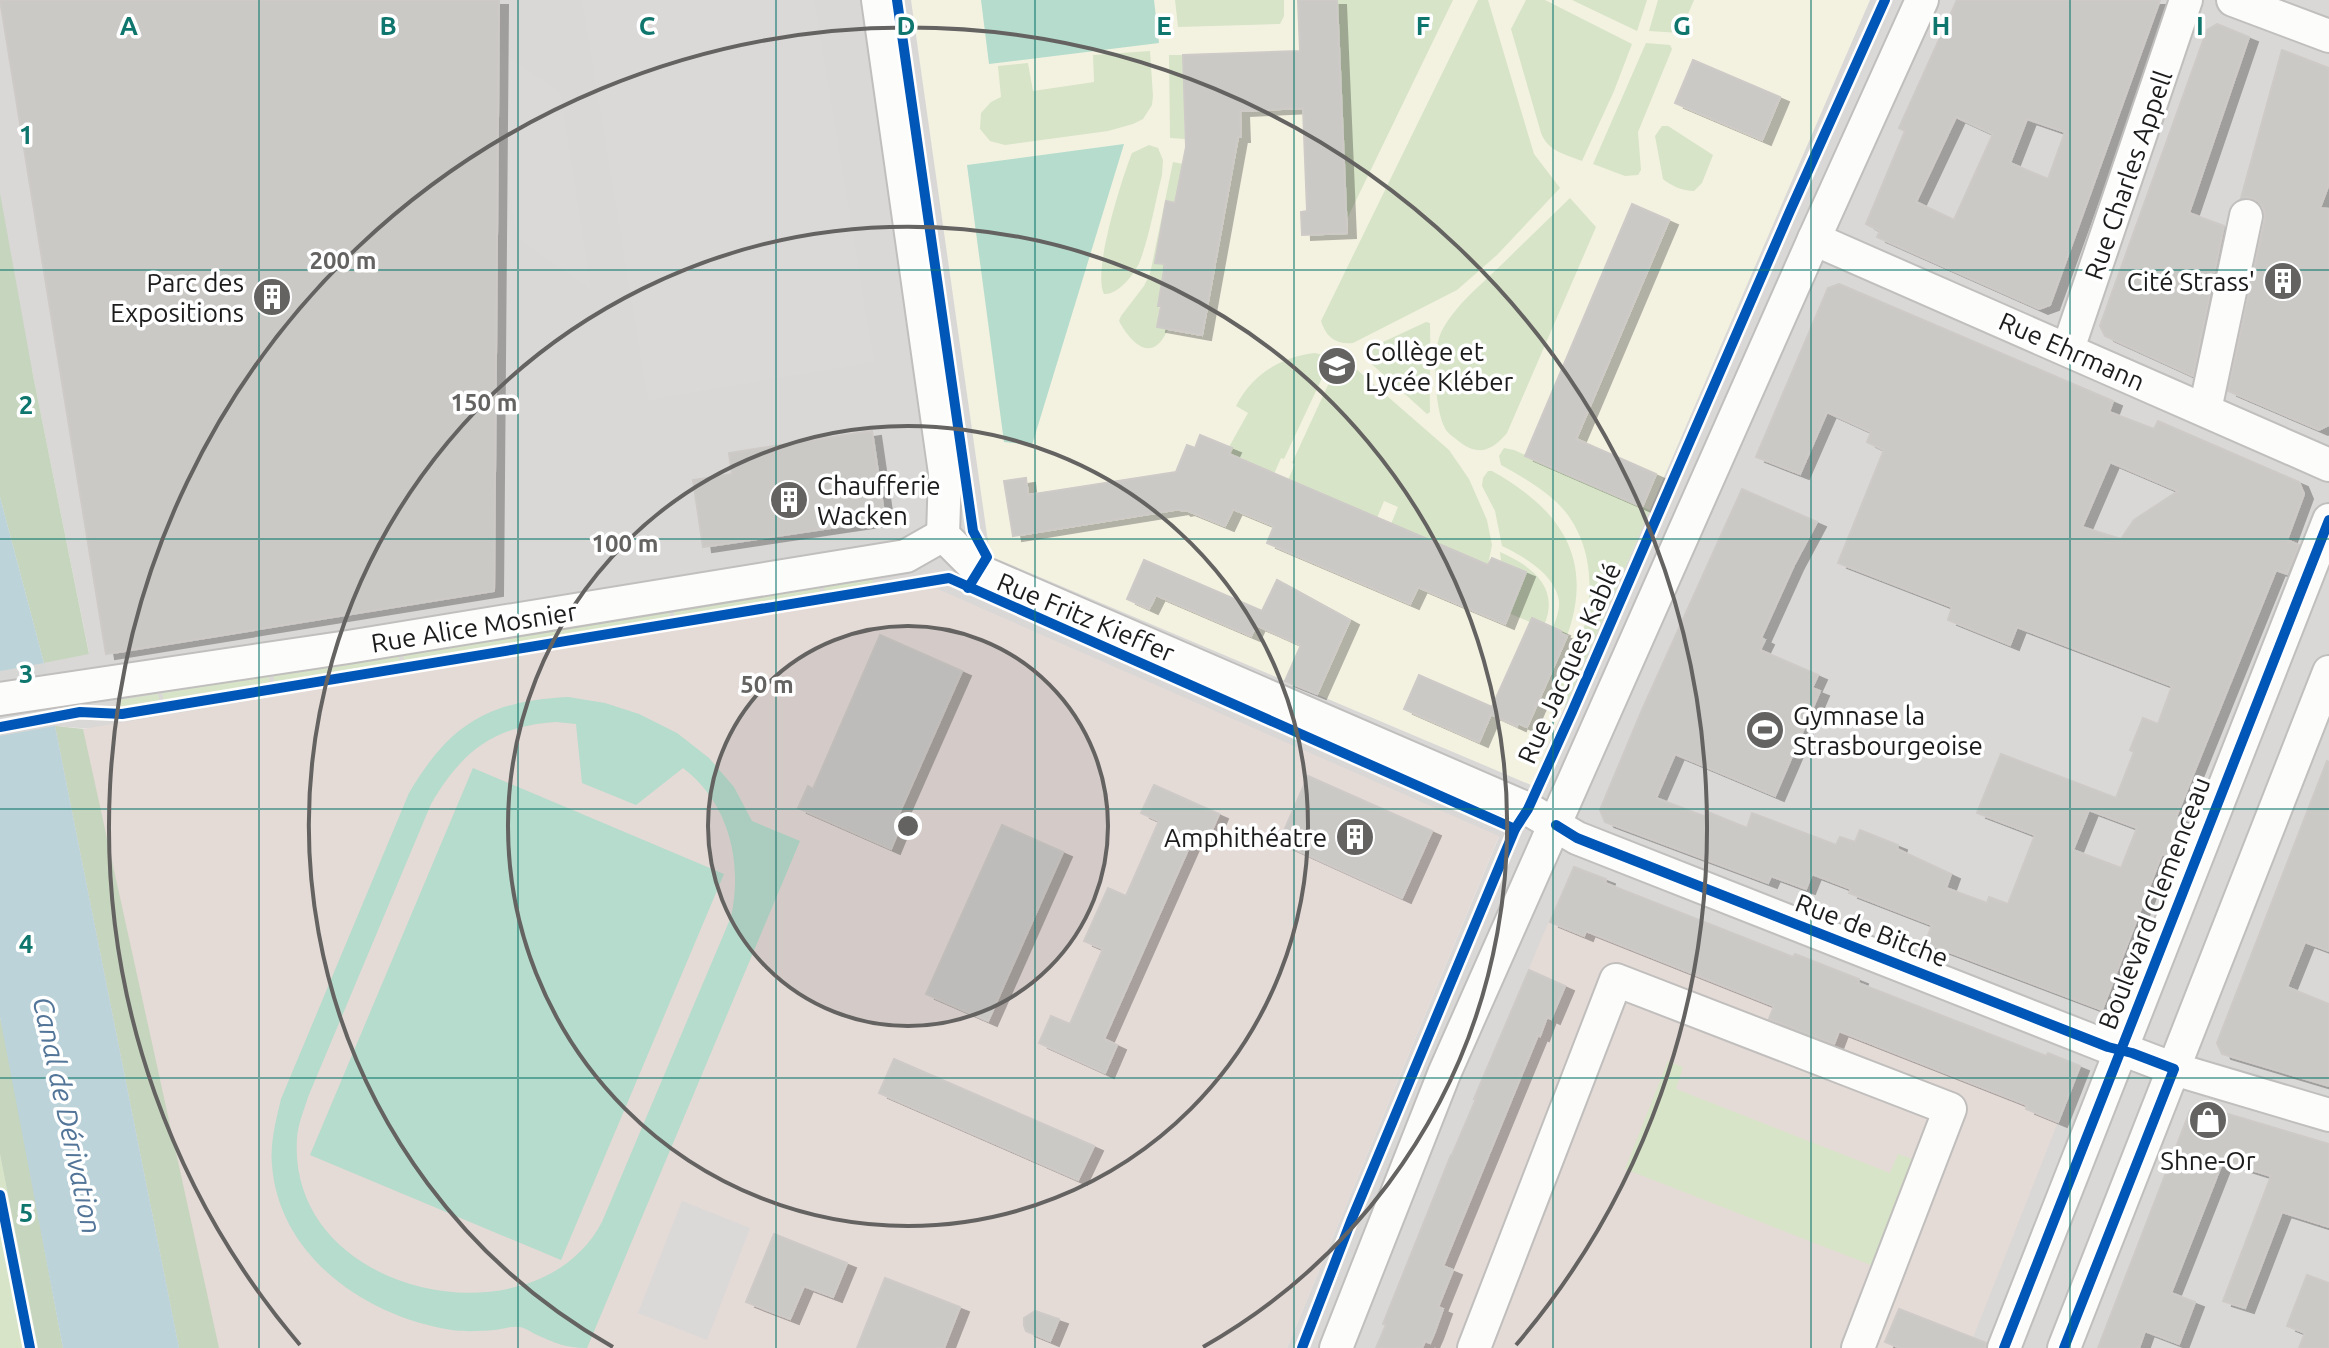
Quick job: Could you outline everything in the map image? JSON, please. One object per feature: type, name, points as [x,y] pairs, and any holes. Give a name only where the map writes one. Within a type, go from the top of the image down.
[{"type":"street","points":[[878,0],[945,473],[943,535]]},
{"type":"street","name":"Rue Jacques Kablé","points":[[1336,1348],[1444,1074],[1922,0]]},
{"type":"street","name":"Rue Charles Appell","points":[[2068,349],[2186,0]]},
{"type":"street","points":[[2233,0],[2329,36]]},
{"type":"street","points":[[2205,410],[2246,216]]},
{"type":"street","name":"Rue Ehrmann","points":[[1814,239],[2329,465]]},
{"type":"street","name":"Boulevard Clemenceau","points":[[2004,1348],[2329,520]]},
{"type":"street","name":"Rue Alice Mosnier","points":[[0,699],[348,647],[906,556],[943,535]]},
{"type":"street","name":"Rue Fritz Kieffer","points":[[943,535],[979,571],[1514,803],[1556,825]]},
{"type":"street","points":[[2064,1348],[2329,672]]},
{"type":"street","name":"Rue de Bitche","points":[[1556,825],[1577,838],[2108,1047],[2329,1115]]},
{"type":"street","points":[[1474,1348],[1616,980],[1950,1109],[1858,1348]]},
{"type":"shaded area","points":[[0,0],[2329,0],[2329,1348],[1287,1348],[1499,837],[55,726],[44,663],[89,653],[32,370],[0,376]]},
{"type":"shaded area","points":[[582,0],[814,0],[874,362],[648,400]]},
{"type":"shaded area","name":"Collège et Lycée Kléber","points":[[911,0],[1870,0],[1531,785],[990,556]]},
{"type":"shaded area","points":[[1896,0],[1906,0],[1860,102],[1852,98]]},
{"type":"shaded area","points":[[2170,0],[2076,294],[2067,291]]},
{"type":"shaded area","points":[[487,42],[560,93],[591,289],[517,238]]},
{"type":"shaded area","points":[[0,193],[89,654],[44,663],[0,497]]},
{"type":"shaded area","points":[[931,586],[1499,836],[1287,1348],[179,1348],[55,726],[83,729]]},
{"type":"shaded area","points":[[55,726],[83,729],[219,1348],[179,1348]]},
{"type":"shaded area","points":[[1574,867],[1606,879],[1605,884],[1792,957],[1795,954],[1833,971],[1835,969],[1859,979],[1858,983],[2046,1056],[2048,1053],[2080,1066],[1969,1348],[1376,1348],[1451,1155]]},
{"type":"shaded area","points":[[0,1017],[63,1348],[38,1348],[0,1154]]},
{"type":"shaded area","points":[[682,1201],[750,1228],[707,1340],[638,1313]]},
{"type":"green space","points":[[981,0],[1154,0],[1159,43],[989,64]]},
{"type":"green space","points":[[1175,0],[1284,0],[1284,16],[1280,24],[1178,27]]},
{"type":"green space","points":[[1337,0],[1453,0],[1347,219]]},
{"type":"green space","points":[[1478,0],[1488,0],[1534,154],[1560,188],[1497,255],[1457,290],[1353,343],[1337,341],[1329,336],[1321,321]]},
{"type":"green space","points":[[1526,0],[1545,0],[1632,44],[1582,161],[1552,148],[1541,133],[1511,29]]},
{"type":"green space","points":[[1572,0],[1647,0],[1637,31]]},
{"type":"green space","points":[[1658,0],[1694,0],[1680,33],[1649,31]]},
{"type":"green space","points":[[1646,43],[1670,45],[1672,49],[1638,132],[1641,170],[1638,175],[1625,176],[1593,164]]},
{"type":"green space","points":[[1150,51],[1152,105],[1143,119],[1133,124],[1108,131],[1005,145],[990,141],[980,129],[981,113],[1001,97],[998,66],[1028,63],[1033,91],[1094,82],[1093,55]]},
{"type":"green space","points":[[1169,55],[1183,55],[1185,139],[1170,138]]},
{"type":"green space","points":[[1662,126],[1668,126],[1713,155],[1702,183],[1694,191],[1677,188],[1663,179],[1655,136]]},
{"type":"green space","points":[[1124,144],[1032,445],[1004,442],[967,165]]},
{"type":"green space","points":[[1149,145],[1158,148],[1163,160],[1144,251],[1138,266],[1125,283],[1115,291],[1104,294],[1102,266],[1116,203],[1132,153]]},
{"type":"green space","points":[[1173,162],[1183,164],[1175,203],[1166,201],[1156,263],[1165,264],[1157,327],[1168,329],[1156,346],[1149,348],[1136,343],[1119,321],[1150,274]]},
{"type":"green space","points":[[1570,198],[1596,227],[1507,433],[1489,448],[1471,448],[1447,432],[1441,417],[1435,368],[1440,335],[1465,300]]},
{"type":"green space","points":[[1426,322],[1430,323],[1430,412],[1427,414],[1365,358],[1368,349]]},
{"type":"green space","points":[[1315,353],[1332,357],[1274,474],[1229,454],[1232,448],[1229,447],[1248,413],[1236,406],[1250,385],[1279,363]]},
{"type":"green space","points":[[1340,359],[1355,368],[1449,450],[1469,479],[1487,520],[1492,545],[1488,565],[1391,524],[1398,507],[1384,501],[1377,518],[1288,480],[1295,464],[1292,463]]},
{"type":"green space","points":[[1504,448],[1650,510],[1566,705],[1554,700],[1586,619],[1588,563],[1576,528],[1566,513],[1541,489],[1501,465],[1499,456]]},
{"type":"green space","points":[[1488,471],[1516,486],[1536,502],[1566,538],[1574,560],[1577,583],[1575,608],[1567,636],[1553,627],[1559,600],[1549,579],[1527,560],[1502,546],[1495,511],[1482,486]]},
{"type":"green space","points":[[1500,552],[1540,579],[1548,599],[1545,623],[1530,622],[1501,610],[1512,586],[1519,589],[1526,572],[1501,561]]},
{"type":"green space","points":[[872,576],[873,584],[825,592],[823,584]]},
{"type":"green space","points":[[819,585],[820,593],[675,617],[673,609]]},
{"type":"green space","points":[[669,610],[670,618],[404,661],[403,654]]},
{"type":"green space","points":[[398,654],[400,662],[275,683],[273,675]]},
{"type":"green space","points":[[269,676],[270,684],[164,701],[162,693]]},
{"type":"green space","points":[[158,694],[160,702],[120,708],[119,700]]},
{"type":"green space","points":[[568,697],[605,703],[639,714],[677,733],[709,758],[734,787],[752,821],[800,841],[587,1348],[561,1344],[521,1327],[462,1331],[420,1323],[389,1312],[360,1296],[333,1277],[310,1254],[291,1228],[278,1198],[272,1165],[275,1123],[281,1099],[409,793],[424,769],[456,733],[493,711],[540,699]],"holes":[[[534,724],[576,724],[582,783],[636,805],[683,768],[712,798],[722,816],[733,855],[735,875],[731,917],[602,1222],[569,1261],[525,1284],[474,1293],[421,1287],[371,1268],[331,1236],[304,1192],[297,1138],[300,1122],[431,804],[443,785],[468,756],[497,736]]]},
{"type":"green space","points":[[473,768],[724,874],[561,1260],[310,1155]]},
{"type":"green space","points":[[1668,1061],[1683,1067],[1676,1089],[1890,1173],[1898,1154],[1923,1163],[1881,1269],[1625,1169]]},
{"type":"green space","points":[[0,1154],[38,1348],[0,1348]]},
{"type":"water","name":"Canal de Dérivation","points":[[0,497],[44,663],[179,1348],[63,1348],[0,1017]]},
{"type":"pier","points":[[44,663],[55,726],[0,736],[0,671]]},
{"type":"building","name":"Parc des Expositions","points":[[0,0],[499,0],[494,591],[106,654]]},
{"type":"building","points":[[1298,0],[1337,0],[1347,233],[1302,235],[1301,212],[1307,211],[1303,108],[1240,111],[1241,137],[1238,137],[1202,335],[1157,327],[1165,264],[1155,263],[1166,201],[1175,203],[1186,147],[1183,55],[1300,51]]},
{"type":"building","points":[[1957,0],[2160,0],[2050,305],[2039,309],[1877,237],[1880,231],[1866,224],[1905,131],[1899,128]],"holes":[[[1956,117],[1993,134],[1954,220],[1916,202]],[[2027,119],[2065,132],[2048,179],[2010,163]]]},
{"type":"building","points":[[2217,24],[2249,37],[2189,213],[2224,226],[2193,376],[2105,336],[2100,326],[2207,30]]},
{"type":"building","points":[[2282,50],[2329,68],[2329,184],[2320,208],[2329,209],[2329,425],[2319,430],[2228,391],[2265,219],[2264,209],[2258,201],[2241,198]]},
{"type":"building","points":[[1693,60],[1780,97],[1762,140],[1675,103]]},
{"type":"building","points":[[1632,204],[1669,220],[1576,439],[1656,474],[1642,507],[1525,456]]},
{"type":"building","points":[[1839,284],[2113,401],[2109,412],[2154,429],[2158,421],[2299,482],[2304,494],[2287,540],[2299,545],[2287,574],[2276,570],[2176,817],[2182,819],[2167,856],[2162,854],[2102,1010],[1925,943],[1932,925],[1849,893],[1851,889],[1812,874],[1806,889],[1771,876],[1768,883],[1605,822],[1600,810],[1742,489],[1817,522],[1761,638],[1765,640],[1760,650],[1818,675],[1812,688],[1820,691],[1775,796],[1675,754],[1656,798],[1706,817],[1708,812],[1747,828],[1752,813],[1836,845],[1840,837],[1855,842],[1860,830],[1898,845],[1897,849],[1951,874],[1946,888],[1987,903],[1989,897],[2008,904],[2035,835],[1977,813],[2001,754],[2116,798],[2143,718],[2158,724],[2172,686],[2017,627],[2010,645],[1948,620],[1952,607],[1838,563],[1884,450],[1867,442],[1871,432],[1827,412],[1800,474],[1756,457],[1828,288]],"holes":[[[2110,462],[2178,491],[2134,520],[2121,539],[2082,527]],[[2089,810],[2137,828],[2121,868],[2073,850]]]},
{"type":"building","name":"Chaufferie Wacken","points":[[872,431],[885,520],[703,547],[693,480],[732,474],[729,453]]},
{"type":"building","points":[[1200,435],[1232,448],[1229,454],[1488,565],[1492,558],[1526,572],[1505,624],[1418,587],[1410,604],[1267,543],[1274,526],[1233,509],[1225,526],[1180,509],[1013,536],[1004,481],[1026,478],[1028,495],[1176,472],[1187,445],[1195,448]]},
{"type":"building","points":[[1144,560],[1262,611],[1277,580],[1350,620],[1317,694],[1285,681],[1301,645],[1256,625],[1251,636],[1156,595],[1149,609],[1127,599]]},
{"type":"building","points":[[1532,618],[1567,636],[1527,727],[1518,723],[1517,726],[1491,714],[1479,742],[1404,709],[1419,675],[1492,707]]},
{"type":"building","points":[[880,635],[962,671],[894,825],[900,827],[891,849],[798,808],[808,786],[813,789]]},
{"type":"building","points":[[2327,761],[2329,951],[2305,942],[2287,987],[2329,1004],[2329,1086],[2222,1054],[2217,1043]]},
{"type":"building","name":"Amphithéatre","points":[[1308,776],[1432,831],[1402,898],[1279,842]]},
{"type":"building","points":[[1154,785],[1219,814],[1207,842],[1194,836],[1104,1039],[1117,1045],[1105,1073],[1039,1043],[1051,1016],[1070,1024],[1103,949],[1084,941],[1108,888],[1126,896],[1159,821],[1141,813]]},
{"type":"building","points":[[1002,825],[1063,852],[988,1021],[926,994]]},
{"type":"building","points":[[1574,867],[1606,879],[1605,883],[1793,957],[1795,954],[1859,979],[1858,983],[2046,1056],[2048,1053],[2080,1066],[2058,1122],[2026,1109],[2027,1105],[1839,1031],[1834,1044],[1769,1019],[1774,1006],[1586,931],[1584,936],[1550,922]]},
{"type":"building","points":[[1529,970],[1565,986],[1551,1019],[1547,1017],[1538,1035],[1443,1266],[1453,1270],[1438,1307],[1443,1309],[1434,1334],[1430,1343],[1425,1341],[1422,1348],[1376,1348],[1451,1155]]},
{"type":"building","points":[[894,1059],[1094,1146],[1078,1180],[879,1093]]},
{"type":"building","points":[[2201,1106],[2329,1144],[2329,1227],[2282,1212],[2245,1308],[2223,1301],[2271,1176],[2223,1161],[2171,1293],[2195,1302],[2179,1344],[2145,1331],[2139,1348],[2098,1348],[2190,1111]]},
{"type":"building","points":[[774,1234],[847,1263],[833,1297],[804,1286],[790,1319],[746,1302]]},
{"type":"building","points":[[2307,1275],[2329,1283],[2329,1348],[2299,1348],[2305,1333],[2287,1326]]},
{"type":"building","points":[[885,1278],[960,1307],[944,1348],[857,1348]]},
{"type":"building","points":[[1899,1309],[1986,1343],[1985,1348],[1900,1348],[1885,1342]]},
{"type":"building","points":[[1035,1311],[1059,1319],[1050,1341],[1026,1331],[1024,1318]]},
{"type":"cycle path","points":[[897,0],[973,531],[987,557],[968,588]]},
{"type":"cycle path","points":[[1302,1348],[1351,1221],[1515,829],[1528,809],[1572,712],[1885,0]]},
{"type":"cycle path","points":[[2004,1348],[2329,520]]},
{"type":"cycle path","points":[[0,727],[80,712],[122,714],[949,578],[1515,829]]},
{"type":"cycle path","points":[[1556,825],[1577,838],[2108,1047],[2174,1069],[2064,1348]]},
{"type":"cycle path","points":[[0,1195],[30,1348]]},
{"type":"place","name":"Cité Strass'","points":[[2283,281]]},
{"type":"place","name":"Parc des Expositions","points":[[272,297]]},
{"type":"place","name":"Collège et Lycée Kléber","points":[[1337,366]]},
{"type":"place","name":"Chaufferie Wacken","points":[[789,500]]},
{"type":"place","name":"Gymnase la Strasbourgeoise","points":[[1765,730]]},
{"type":"place","name":"Amphithéatre","points":[[1355,837]]},
{"type":"place","name":"Shne-Or","points":[[2208,1120]]}]
